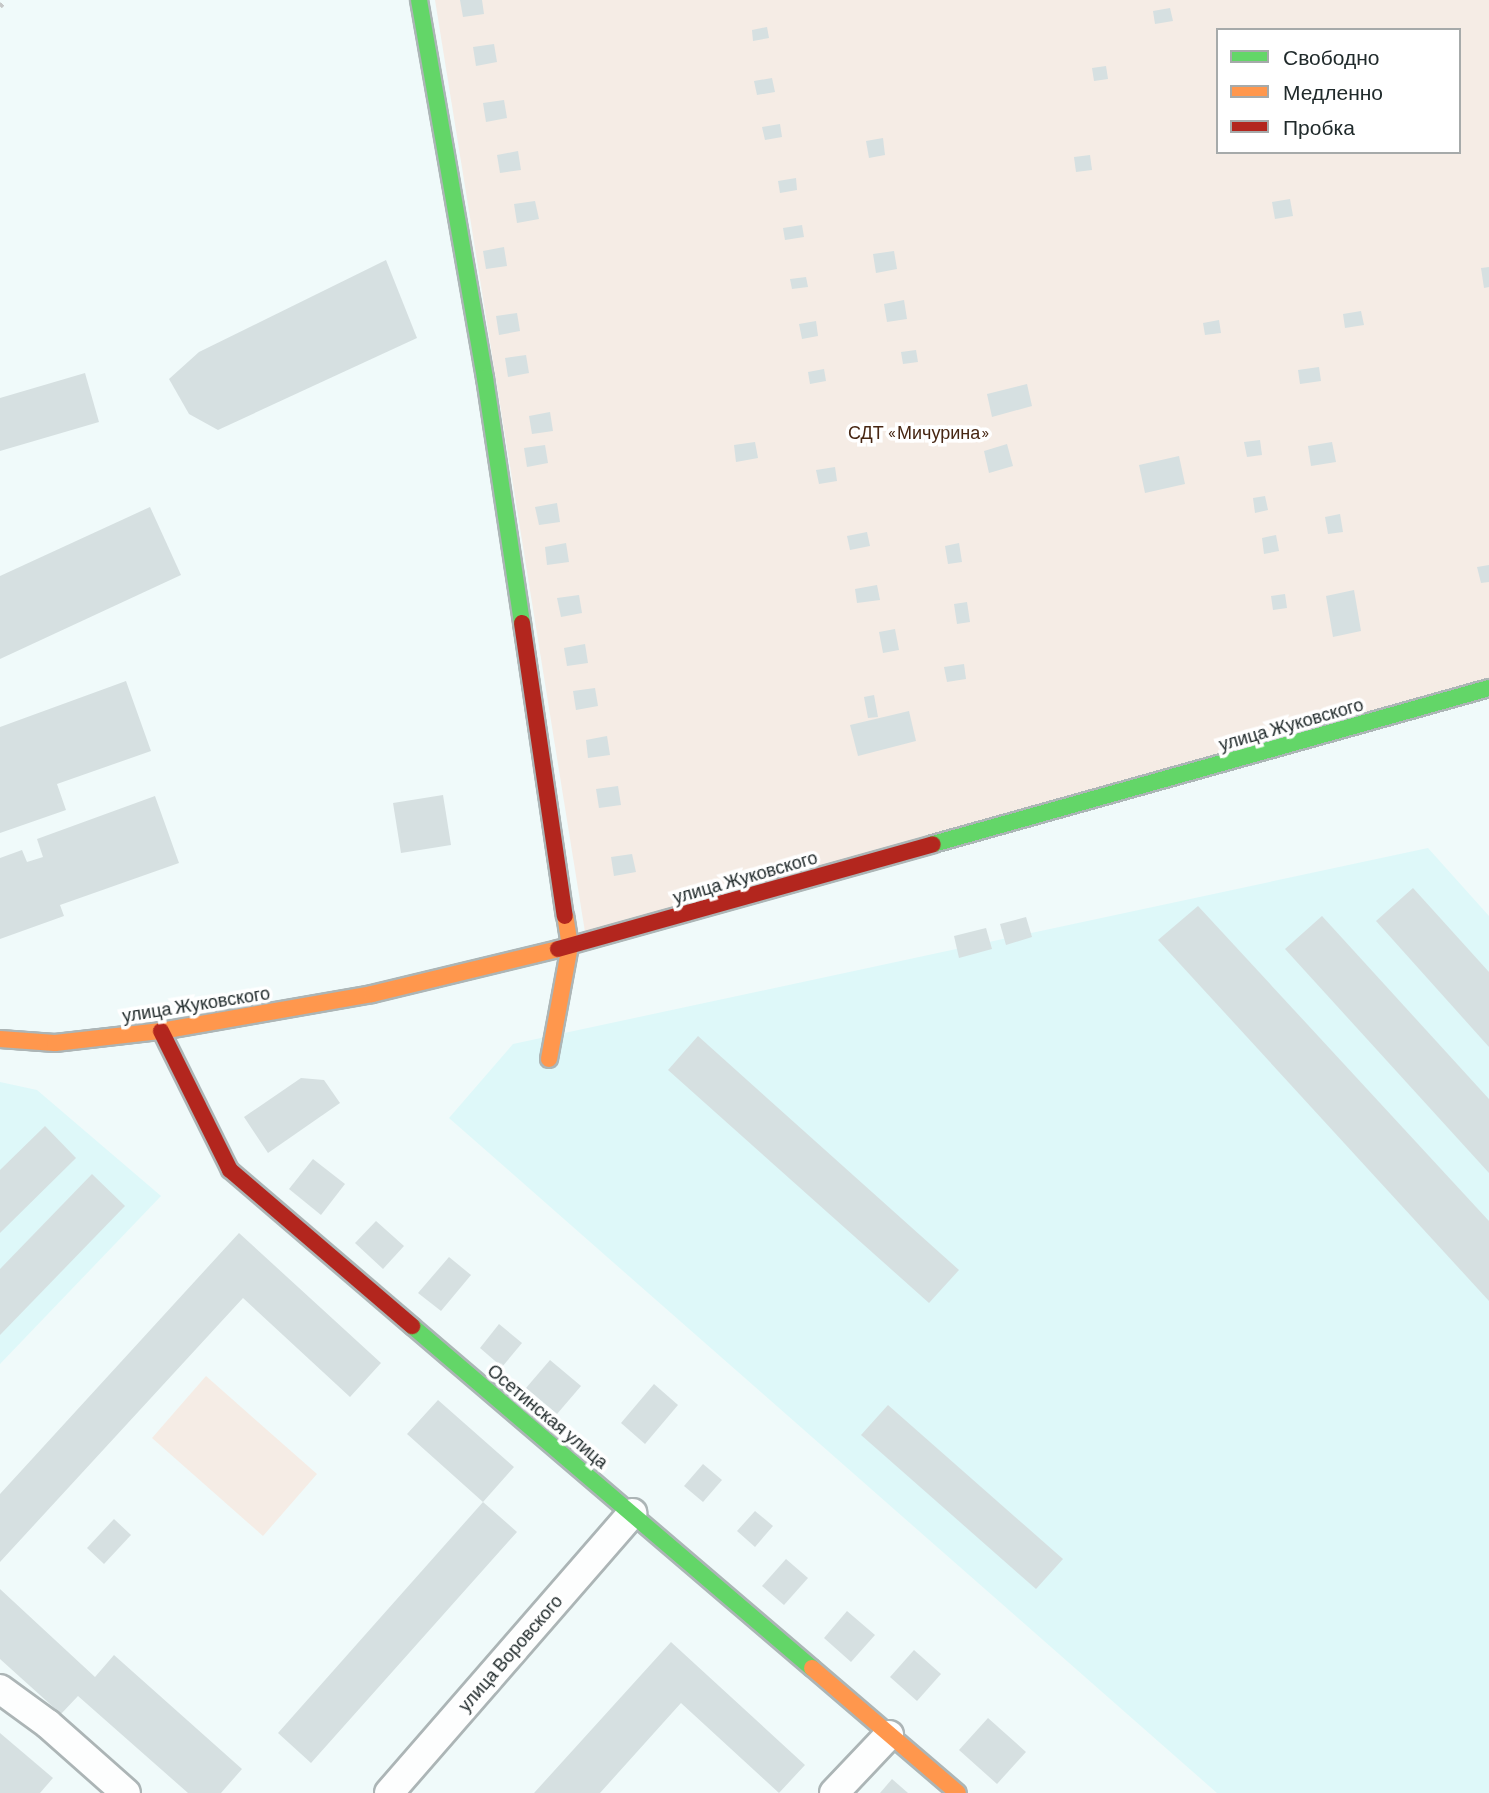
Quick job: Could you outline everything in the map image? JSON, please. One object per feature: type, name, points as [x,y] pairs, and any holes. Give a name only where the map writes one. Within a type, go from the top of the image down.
[{"type":"street","points":[[419,0],[485,378],[570,946],[550,1059]]},
{"type":"street","name":"улица Жуковского","points":[[0,1039],[55,1043],[161,1031],[372,994],[570,946],[1489,688]]},
{"type":"street","name":"Осетинская улица","points":[[161,1031],[230,1170],[958,1793]]},
{"type":"street","name":"улица Воровского","points":[[388,1793],[632,1513]]},
{"type":"street","points":[[0,1689],[48,1724],[126,1793]]},
{"type":"street","points":[[834,1793],[889,1735]]},
{"type":"shaded area","points":[[1428,848],[1489,916],[1489,1793],[1217,1793],[449,1118],[513,1044]]},
{"type":"shaded area","points":[[0,1082],[37,1090],[161,1196],[0,1364]]},
{"type":"green space","name":"СДТ «Мичурина»","points":[[435,0],[1489,0],[1489,688],[585,932]]},
{"type":"green space","points":[[206,1376],[317,1474],[263,1536],[152,1438]]},
{"type":"building","points":[[460,0],[482,0],[484,14],[463,17]]},
{"type":"building","points":[[1170,8],[1173,21],[1155,24],[1153,11]]},
{"type":"building","points":[[767,27],[769,38],[753,41],[752,30]]},
{"type":"building","points":[[494,44],[497,62],[476,66],[473,47]]},
{"type":"building","points":[[1106,66],[1108,79],[1094,81],[1092,68]]},
{"type":"building","points":[[772,78],[775,92],[757,95],[754,81]]},
{"type":"building","points":[[504,100],[507,118],[486,122],[483,103]]},
{"type":"building","points":[[780,124],[782,137],[765,140],[762,127]]},
{"type":"building","points":[[883,138],[885,155],[869,158],[866,141]]},
{"type":"building","points":[[518,151],[521,170],[500,173],[497,155]]},
{"type":"building","points":[[1090,155],[1092,170],[1076,172],[1074,157]]},
{"type":"building","points":[[796,178],[797,190],[780,193],[778,181]]},
{"type":"building","points":[[1290,199],[1293,216],[1275,219],[1272,202]]},
{"type":"building","points":[[535,201],[539,219],[517,223],[514,204]]},
{"type":"building","points":[[802,225],[804,237],[785,240],[783,228]]},
{"type":"building","points":[[504,247],[507,266],[486,269],[483,251]]},
{"type":"building","points":[[894,251],[897,269],[876,273],[873,254]]},
{"type":"building","points":[[386,260],[417,338],[218,430],[189,414],[169,379],[199,352]]},
{"type":"building","points":[[1489,267],[1489,287],[1484,288],[1481,268]]},
{"type":"building","points":[[806,277],[808,287],[792,289],[790,279]]},
{"type":"building","points":[[904,300],[907,319],[887,322],[884,304]]},
{"type":"building","points":[[1361,311],[1364,325],[1345,328],[1343,314]]},
{"type":"building","points":[[517,313],[520,331],[499,335],[496,316]]},
{"type":"building","points":[[1219,320],[1221,333],[1205,335],[1203,323]]},
{"type":"building","points":[[816,321],[818,336],[802,339],[799,324]]},
{"type":"building","points":[[916,350],[918,362],[903,364],[901,352]]},
{"type":"building","points":[[526,355],[529,373],[508,377],[505,358]]},
{"type":"building","points":[[1319,367],[1321,381],[1300,384],[1298,370]]},
{"type":"building","points":[[824,369],[826,381],[810,384],[808,372]]},
{"type":"building","points":[[85,373],[99,422],[0,451],[0,398]]},
{"type":"building","points":[[1027,384],[1032,406],[992,417],[987,394]]},
{"type":"building","points":[[550,412],[553,431],[532,434],[529,416]]},
{"type":"building","points":[[1260,440],[1262,455],[1247,457],[1244,442]]},
{"type":"building","points":[[755,442],[758,458],[736,462],[734,445]]},
{"type":"building","points":[[1332,442],[1336,462],[1311,466],[1308,446]]},
{"type":"building","points":[[1007,444],[1013,466],[989,473],[984,451]]},
{"type":"building","points":[[545,445],[548,463],[527,467],[524,448]]},
{"type":"building","points":[[1179,456],[1185,484],[1145,493],[1139,465]]},
{"type":"building","points":[[835,467],[837,481],[819,484],[816,470]]},
{"type":"building","points":[[1265,496],[1268,510],[1255,513],[1253,498]]},
{"type":"building","points":[[557,503],[560,522],[539,525],[535,507]]},
{"type":"building","points":[[150,507],[181,575],[0,659],[0,576]]},
{"type":"building","points":[[1340,514],[1343,532],[1328,534],[1325,517]]},
{"type":"building","points":[[867,532],[870,546],[850,550],[847,536]]},
{"type":"building","points":[[1276,535],[1279,551],[1264,554],[1262,538]]},
{"type":"building","points":[[566,543],[569,562],[547,565],[545,547]]},
{"type":"building","points":[[959,543],[962,562],[948,564],[945,546]]},
{"type":"building","points":[[1489,565],[1489,582],[1481,583],[1477,567]]},
{"type":"building","points":[[877,585],[880,600],[857,603],[855,589]]},
{"type":"building","points":[[1354,590],[1361,631],[1333,637],[1326,596]]},
{"type":"building","points":[[1285,594],[1287,608],[1273,610],[1271,596]]},
{"type":"building","points":[[579,595],[582,613],[561,617],[557,598]]},
{"type":"building","points":[[967,602],[970,622],[957,624],[954,604]]},
{"type":"building","points":[[895,629],[899,650],[883,653],[879,632]]},
{"type":"building","points":[[585,644],[588,663],[567,666],[564,648]]},
{"type":"building","points":[[964,664],[966,679],[947,682],[944,667]]},
{"type":"building","points":[[126,681],[151,751],[57,784],[66,810],[0,833],[0,727]]},
{"type":"building","points":[[595,688],[598,706],[576,710],[573,691]]},
{"type":"building","points":[[874,695],[878,717],[868,718],[864,697]]},
{"type":"building","points":[[909,711],[916,741],[858,756],[850,725]]},
{"type":"building","points":[[607,736],[610,755],[588,758],[586,740]]},
{"type":"building","points":[[618,786],[621,805],[599,808],[596,789]]},
{"type":"building","points":[[443,795],[451,845],[401,853],[393,803]]},
{"type":"building","points":[[155,796],[179,863],[60,905],[64,916],[0,939],[0,858],[22,850],[27,862],[43,857],[37,839]]},
{"type":"building","points":[[632,854],[636,872],[614,876],[611,857]]},
{"type":"building","points":[[1413,888],[1489,972],[1489,1047],[1376,921]]},
{"type":"building","points":[[1198,906],[1489,1221],[1489,1301],[1158,940]]},
{"type":"building","points":[[1322,916],[1489,1099],[1489,1173],[1285,949]]},
{"type":"building","points":[[1026,917],[1032,937],[1006,945],[1000,924]]},
{"type":"building","points":[[986,928],[992,949],[959,958],[954,936]]},
{"type":"building","points":[[698,1036],[959,1270],[929,1303],[668,1070]]},
{"type":"building","points":[[301,1078],[324,1080],[340,1103],[268,1153],[244,1117]]},
{"type":"building","points":[[45,1126],[76,1158],[0,1233],[0,1170]]},
{"type":"building","points":[[313,1159],[345,1184],[321,1215],[289,1189]]},
{"type":"building","points":[[92,1174],[125,1206],[0,1335],[0,1269]]},
{"type":"building","points":[[376,1221],[404,1246],[383,1269],[355,1243]]},
{"type":"building","points":[[239,1233],[381,1363],[350,1397],[243,1298],[0,1562],[0,1494]]},
{"type":"building","points":[[449,1257],[471,1275],[441,1311],[418,1293]]},
{"type":"building","points":[[499,1324],[522,1343],[502,1367],[480,1348]]},
{"type":"building","points":[[550,1360],[581,1386],[557,1414],[526,1388]]},
{"type":"building","points":[[654,1384],[678,1405],[645,1444],[621,1423]]},
{"type":"building","points":[[438,1400],[514,1467],[483,1502],[407,1434]]},
{"type":"building","points":[[888,1405],[1063,1559],[1036,1589],[861,1435]]},
{"type":"building","points":[[703,1464],[722,1480],[703,1502],[684,1486]]},
{"type":"building","points":[[483,1502],[517,1532],[311,1763],[278,1733]]},
{"type":"building","points":[[755,1511],[773,1526],[755,1547],[737,1531]]},
{"type":"building","points":[[114,1519],[131,1535],[104,1564],[87,1548]]},
{"type":"building","points":[[786,1559],[808,1578],[784,1605],[762,1586]]},
{"type":"building","points":[[0,1589],[95,1677],[114,1655],[242,1769],[221,1793],[188,1793],[78,1696],[61,1714],[0,1659]]},
{"type":"building","points":[[847,1611],[875,1635],[851,1662],[824,1638]]},
{"type":"building","points":[[671,1642],[805,1765],[779,1793],[681,1703],[600,1793],[534,1793]]},
{"type":"building","points":[[914,1650],[941,1674],[917,1701],[890,1677]]},
{"type":"building","points":[[988,1718],[1026,1752],[997,1784],[959,1750]]},
{"type":"building","points":[[0,1733],[53,1778],[40,1793],[0,1793]]},
{"type":"building","points":[[892,1779],[908,1793],[880,1793]]},
{"type":"railway","points":[[0,6],[6,0]]},
{"type":"traffic: fast","points":[[419,0],[485,378],[522,623]]},
{"type":"traffic: fast","points":[[933,844],[1489,688]]},
{"type":"traffic: fast","points":[[412,1326],[812,1668]]},
{"type":"traffic: slow","points":[[549,1059],[570,946],[565,916]]},
{"type":"traffic: slow","points":[[0,1039],[55,1043],[161,1031],[372,994],[558,949]]},
{"type":"traffic: slow","points":[[812,1668],[958,1793]]},
{"type":"traffic: jam","points":[[522,623],[565,916]]},
{"type":"traffic: jam","points":[[558,949],[933,844]]},
{"type":"traffic: jam","points":[[161,1031],[230,1170],[412,1326]]}]
